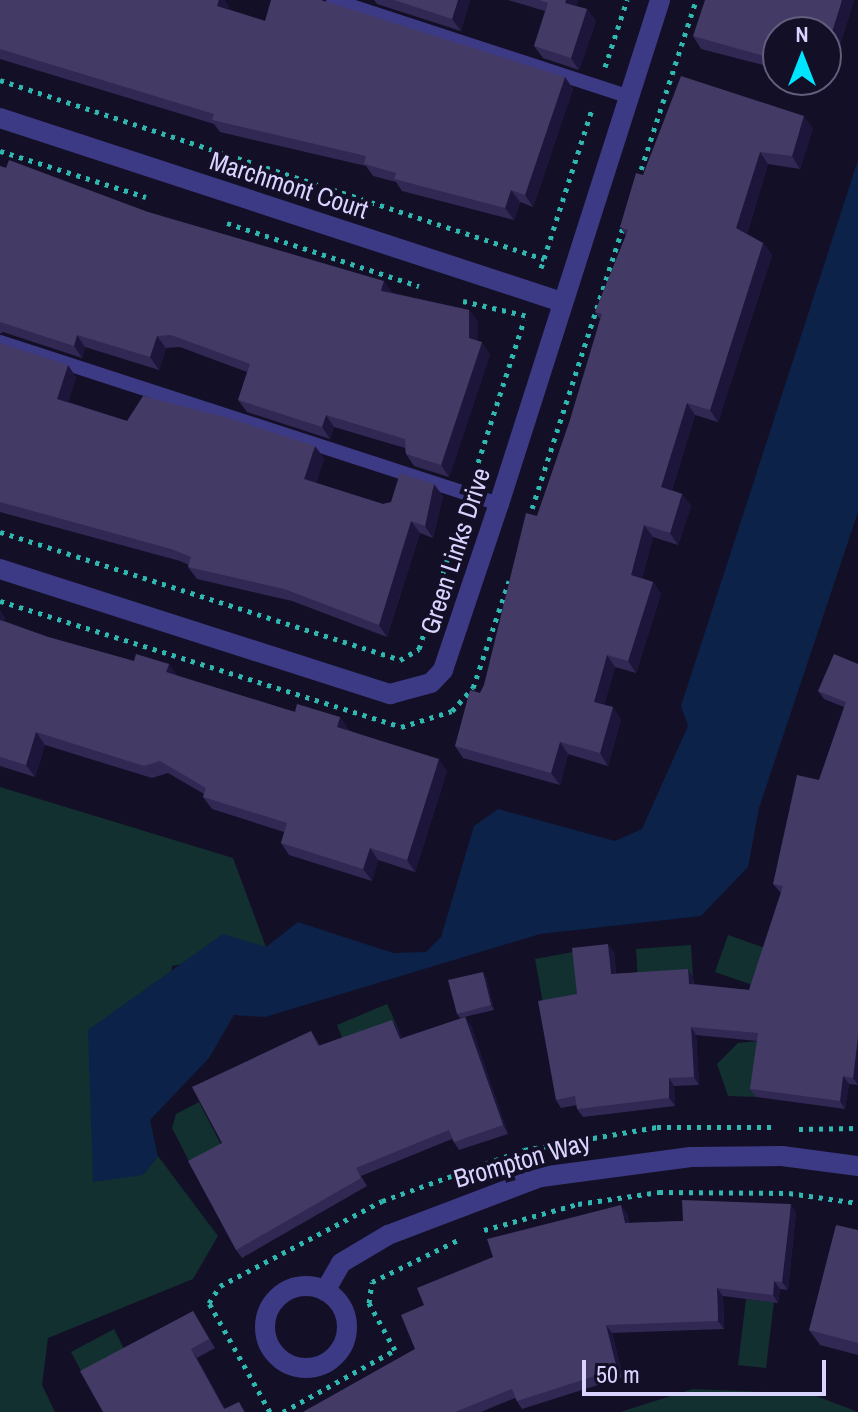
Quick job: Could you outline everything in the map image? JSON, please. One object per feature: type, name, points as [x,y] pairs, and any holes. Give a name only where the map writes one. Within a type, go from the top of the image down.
[{"type":"street","name":"Green Links Drive","points":[[0,569],[367,687],[415,693],[443,670],[660,0]]},
{"type":"street","name":"Marchmont Court","points":[[0,118],[562,302]]},
{"type":"street","name":"Brompton Way","points":[[325,1291],[341,1263],[388,1235],[541,1177],[691,1157],[782,1156],[858,1166]]},
{"type":"street","points":[[291,1289],[325,1291],[346,1316],[342,1348],[316,1367],[289,1365],[266,1337],[267,1314],[291,1289]]},
{"type":"lane","points":[[333,0],[630,97]]},
{"type":"lane","points":[[0,342],[499,504]]},
{"type":"path","points":[[538,294],[544,259],[627,0]]},
{"type":"path","points":[[0,80],[544,259]]},
{"type":"path","points":[[0,532],[370,654],[408,659],[419,649],[524,320]]},
{"type":"path","points":[[283,1412],[395,1350],[369,1303],[372,1282],[470,1235],[578,1204],[659,1192],[789,1193],[858,1203]]},
{"type":"green space","points":[[0,787],[233,858],[266,947],[172,966],[143,1175],[158,1156],[218,1236],[193,1279],[48,1338],[42,1385],[55,1412],[0,1412]]},
{"type":"green space","points":[[728,935],[771,950],[758,987],[715,972]]},
{"type":"green space","points":[[691,945],[693,977],[638,981],[636,949]]},
{"type":"green space","points":[[573,952],[582,1002],[544,1009],[535,959]]},
{"type":"green space","points":[[387,1004],[398,1028],[347,1050],[337,1025]]},
{"type":"green space","points":[[769,1040],[756,1097],[728,1096],[717,1064],[738,1043]]},
{"type":"green space","points":[[199,1102],[225,1152],[193,1169],[172,1128],[176,1114]]},
{"type":"green space","points":[[746,1299],[774,1302],[766,1368],[738,1365]]},
{"type":"green space","points":[[114,1329],[128,1357],[86,1380],[71,1352]]},
{"type":"green space","points":[[693,1389],[811,1394],[858,1412],[620,1412]]},
{"type":"water","points":[[858,160],[858,512],[759,808],[748,867],[701,916],[540,934],[265,1017],[234,1015],[209,1058],[150,1120],[158,1156],[143,1175],[93,1182],[88,1030],[223,934],[266,947],[298,922],[393,953],[426,952],[441,937],[474,826],[498,809],[615,841],[642,829],[688,726],[681,706]]},
{"type":"building","points":[[0,0],[219,0],[217,6],[265,21],[271,0],[321,0],[565,77],[525,195],[511,190],[505,208],[394,179],[396,173],[364,164],[366,156],[212,120],[214,114],[0,49]]},
{"type":"building","points":[[394,0],[458,0],[452,19]]},
{"type":"building","points":[[539,0],[566,0],[565,3],[587,9],[571,58],[534,46],[548,3]]},
{"type":"building","points":[[705,0],[842,0],[837,16],[762,16],[762,55],[693,36]]},
{"type":"building","points":[[681,76],[804,116],[792,156],[760,152],[736,228],[763,243],[710,410],[687,403],[661,487],[682,494],[670,533],[644,525],[631,575],[653,582],[628,661],[607,655],[594,702],[613,707],[600,753],[560,742],[551,773],[455,746],[470,690],[480,693],[484,685],[526,513],[537,516],[570,420],[602,314],[595,312],[628,230],[620,227],[636,173],[643,175]]},
{"type":"building","points":[[9,160],[148,212],[384,281],[381,291],[469,310],[469,338],[482,342],[441,465],[406,454],[405,439],[326,415],[322,427],[238,400],[250,364],[171,335],[157,336],[150,357],[77,335],[74,346],[0,322],[0,166],[6,168]]},
{"type":"building","points":[[0,343],[68,365],[57,399],[127,421],[143,396],[232,419],[315,446],[304,479],[383,504],[391,502],[400,473],[434,484],[425,526],[411,521],[379,625],[284,589],[188,567],[191,557],[171,549],[0,502]]},
{"type":"building","points":[[0,620],[134,661],[136,654],[169,664],[166,672],[295,712],[297,704],[340,717],[337,727],[439,759],[407,860],[370,848],[363,869],[281,843],[287,823],[203,797],[206,788],[160,761],[144,766],[36,732],[26,765],[0,757]]},
{"type":"building","points":[[834,654],[858,664],[858,1036],[853,1078],[843,1076],[840,1101],[750,1089],[758,1033],[691,1027],[694,1077],[669,1078],[669,1098],[577,1109],[575,1096],[556,1100],[538,1001],[577,994],[572,948],[608,944],[611,974],[688,969],[689,984],[749,990],[783,886],[773,884],[797,775],[819,780],[846,702],[818,691]]},
{"type":"building","points":[[483,972],[491,1005],[457,1014],[448,980]]},
{"type":"building","points":[[465,1017],[503,1125],[454,1142],[449,1130],[356,1168],[361,1178],[236,1250],[188,1161],[222,1143],[192,1087],[311,1031],[318,1046],[392,1020],[400,1039]]},
{"type":"building","points":[[682,1200],[791,1204],[782,1282],[774,1281],[773,1295],[717,1288],[718,1321],[606,1325],[617,1369],[517,1401],[512,1389],[455,1412],[303,1412],[415,1349],[401,1315],[424,1305],[417,1288],[493,1257],[487,1239],[621,1205],[625,1223],[683,1221]]},
{"type":"building","points":[[836,1225],[858,1230],[858,1343],[809,1330]]},
{"type":"building","points":[[193,1311],[209,1339],[191,1349],[224,1409],[239,1402],[244,1412],[103,1412],[80,1371]]}]
